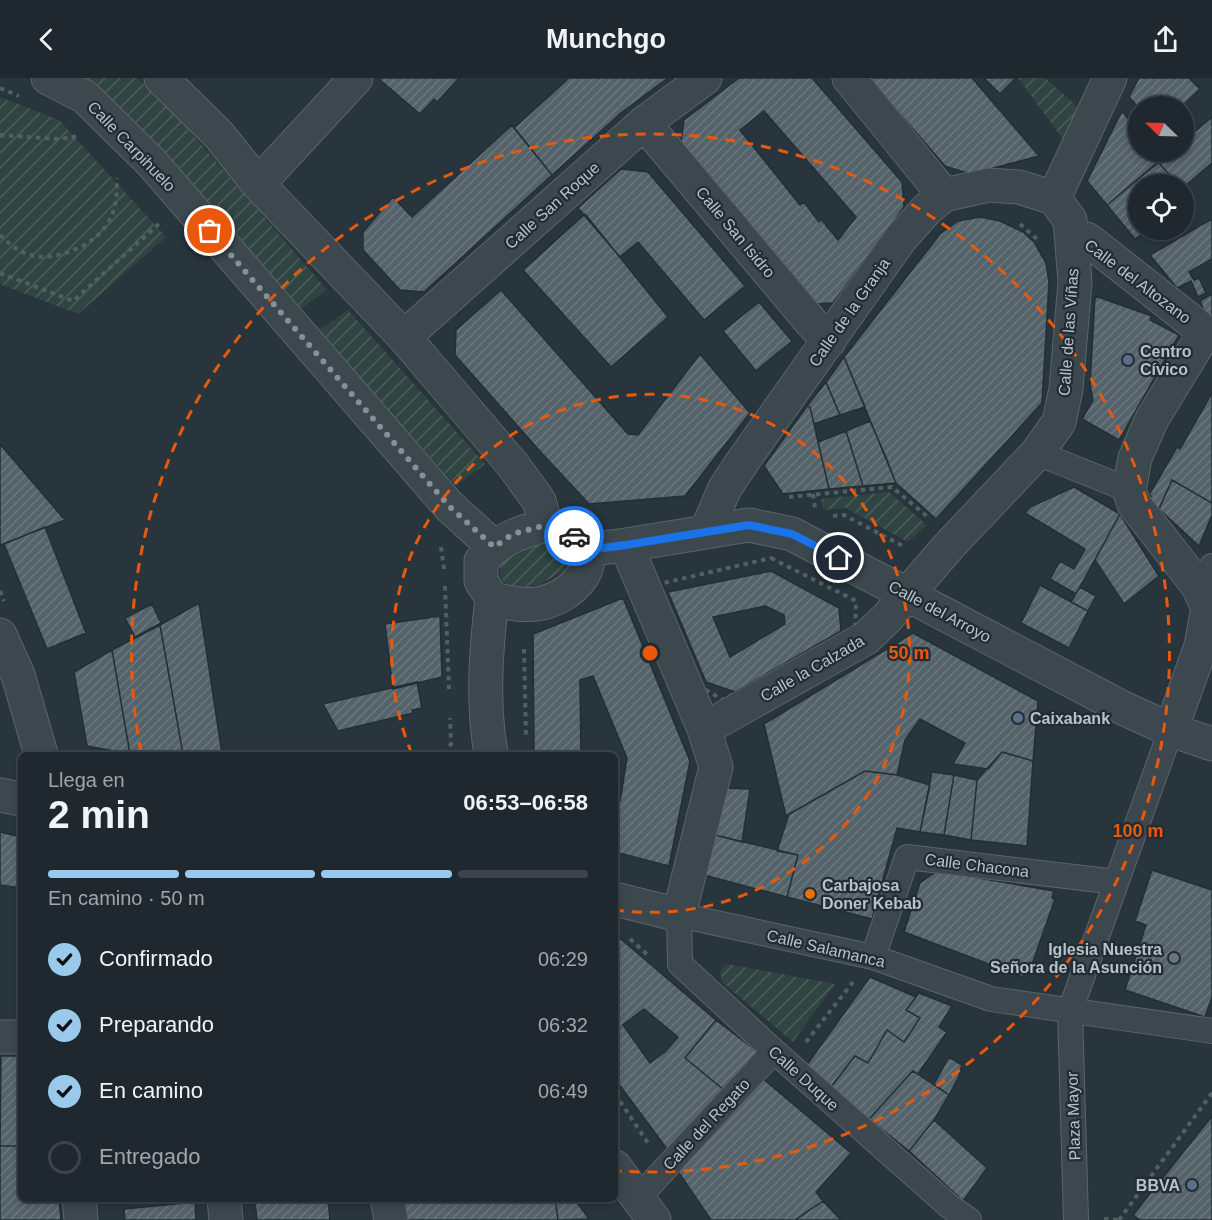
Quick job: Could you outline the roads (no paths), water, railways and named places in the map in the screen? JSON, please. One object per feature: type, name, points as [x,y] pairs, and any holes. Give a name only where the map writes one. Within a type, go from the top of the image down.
[{"type":"street","name":"Calle Carpihuelo","points":[[48,78],[85,97],[152,163],[449,506],[494,547]]},
{"type":"street","points":[[161,78],[219,135],[258,184],[404,337],[513,465],[539,501],[546,525]]},
{"type":"street","points":[[258,184],[356,78]]},
{"type":"street","name":"Calle San Roque","points":[[404,337],[644,123],[705,78]]},
{"type":"street","points":[[849,78],[944,195]]},
{"type":"street","points":[[1054,198],[1110,78]]},
{"type":"street","name":"Calle San Isidro","points":[[644,123],[829,341]]},
{"type":"street","name":"Calle de la Granja","points":[[706,532],[725,488],[901,238],[927,208],[944,195],[988,185],[1019,187],[1054,198]]},
{"type":"street","name":"Calle de las Viñas","points":[[1054,198],[1070,220],[1057,242],[1075,282],[1066,389],[1059,422]]},
{"type":"street","name":"Calle del Altozano","points":[[1057,242],[1087,239],[1209,334],[1152,418],[1135,458],[1129,490]]},
{"type":"street","name":"Calle la Calzada","points":[[704,729],[866,638],[887,618],[1037,453],[1059,422]]},
{"type":"street","points":[[1037,453],[1129,490],[1134,504],[1205,576],[1208,608],[1201,646],[1070,1011]]},
{"type":"street","points":[[485,747],[485,657],[492,598],[481,580],[481,561],[494,547],[513,534],[546,525],[572,535],[586,550],[588,565],[582,579],[563,594],[540,604],[516,605],[492,598]]},
{"type":"street","name":"Calle del Arroyo","points":[[586,550],[749,525],[792,534],[1123,708],[1171,730],[1212,744]]},
{"type":"street","points":[[626,545],[704,729],[716,767],[679,915]]},
{"type":"street","points":[[0,634],[18,675],[40,752]]},
{"type":"street","points":[[0,795],[18,798]]},
{"type":"street","name":"Calle Chacona","points":[[873,957],[908,857],[1116,882]]},
{"type":"street","name":"Calle Salamanca","points":[[618,900],[873,957],[991,999],[1212,1031]]},
{"type":"street","name":"Calle Duque","points":[[679,915],[680,964],[782,1058],[950,1206],[969,1220]]},
{"type":"street","name":"Plaza Mayor","points":[[1070,1011],[1076,1220]]},
{"type":"street","points":[[0,1037],[18,1037]]},
{"type":"street","name":"Calle del Regato","points":[[646,1209],[665,1168],[782,1058]]},
{"type":"street","points":[[618,1171],[646,1209]]},
{"type":"street","points":[[79,1202],[81,1220]]},
{"type":"street","points":[[224,1202],[226,1220]]},
{"type":"street","points":[[388,1202],[391,1220]]},
{"type":"place","name":"Centro Cívico","points":[[1128,360]]},
{"type":"place","name":"Caixabank","points":[[1018,718]]},
{"type":"place","name":"Carbajosa Doner Kebab","points":[[810,894]]},
{"type":"place","name":"Iglesia Nuestra Señora de la Asunción","points":[[1174,958]]},
{"type":"place","name":"BBVA","points":[[1192,1185]]}]
